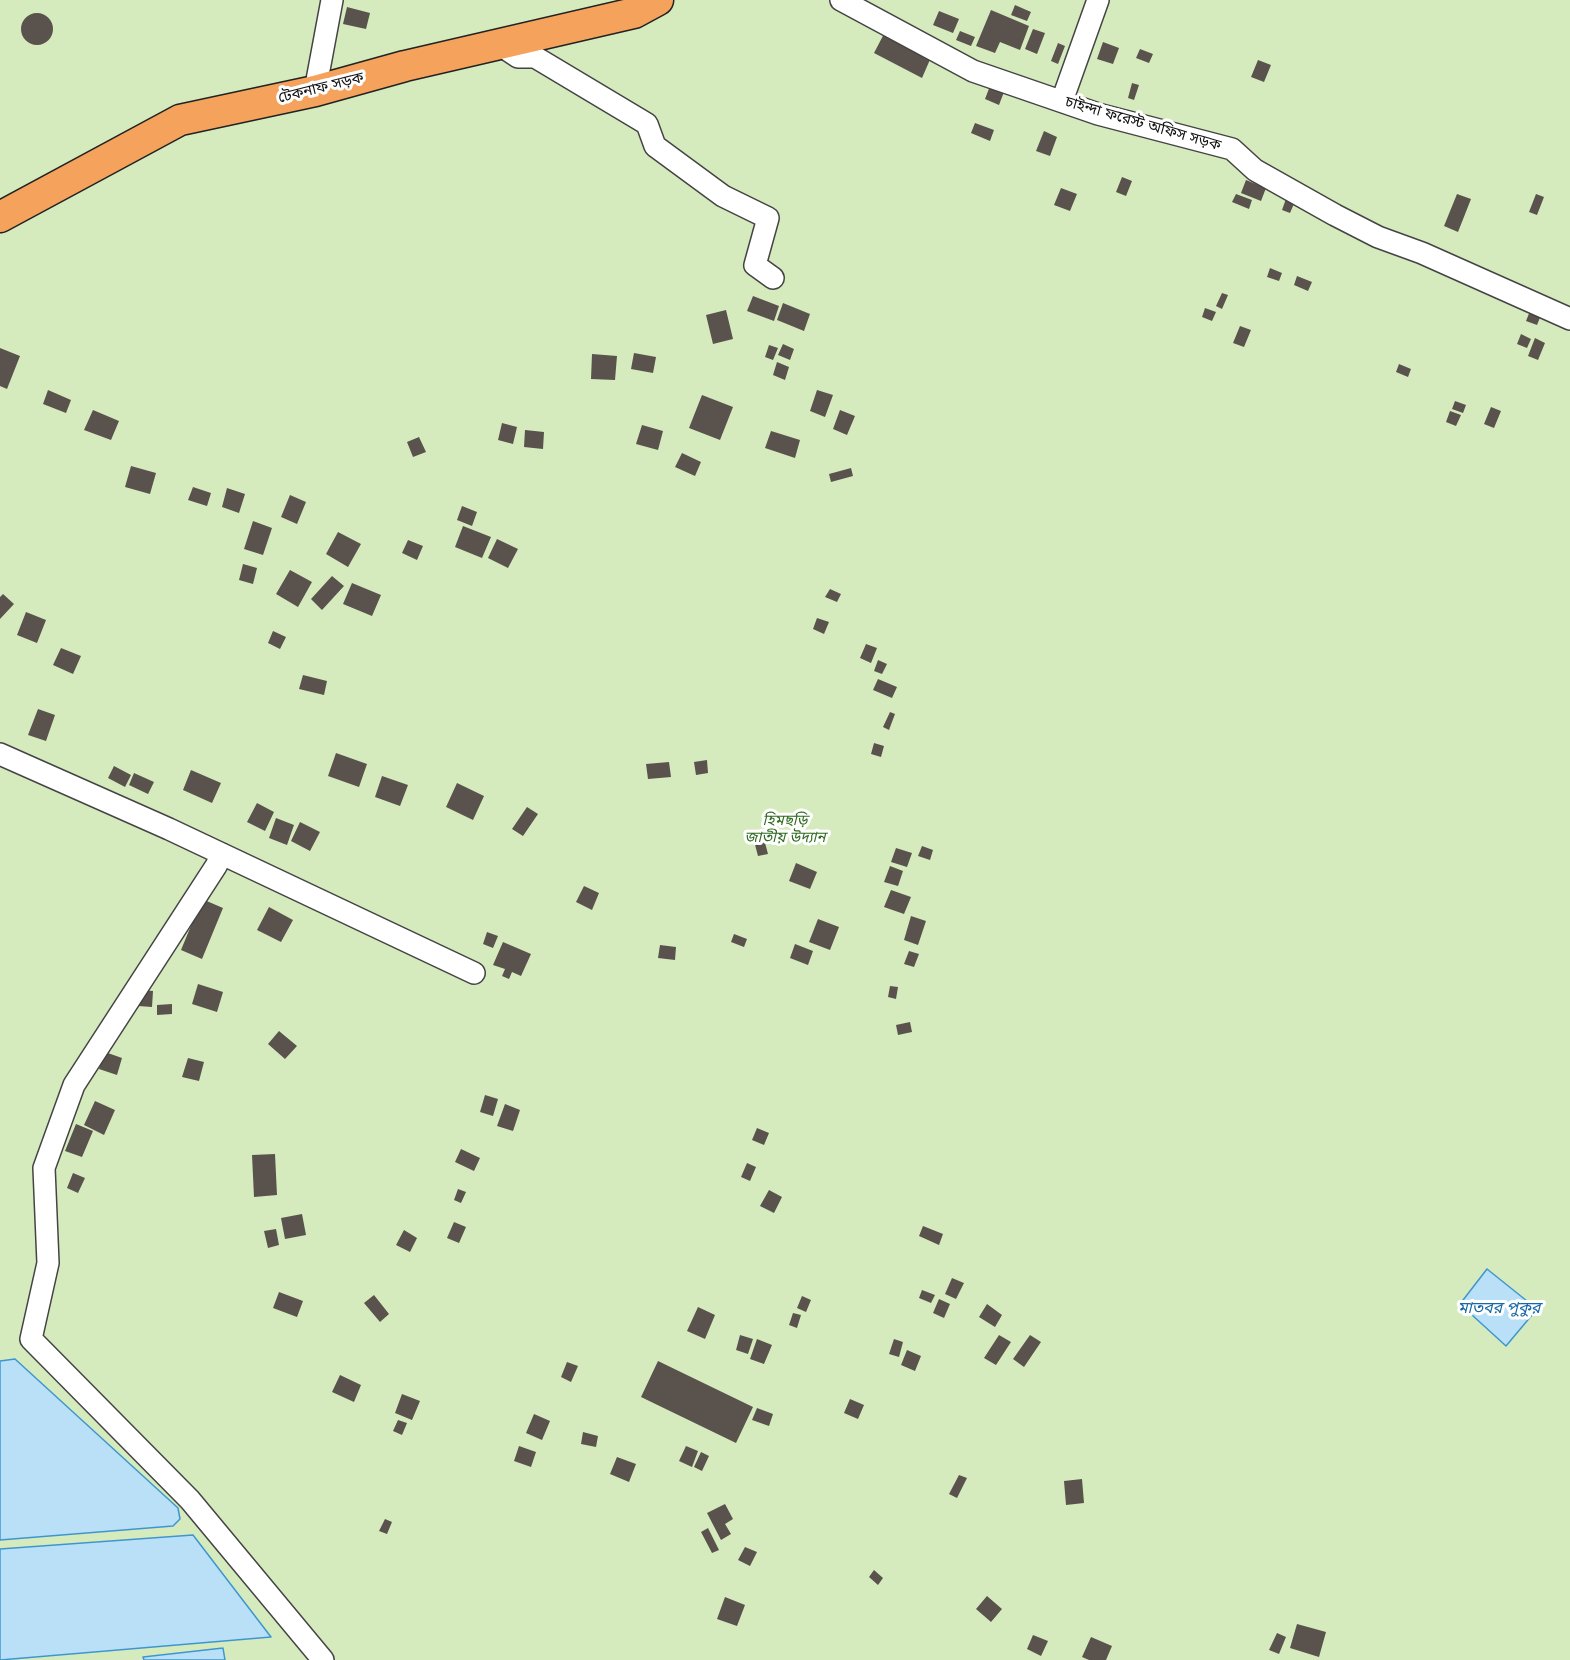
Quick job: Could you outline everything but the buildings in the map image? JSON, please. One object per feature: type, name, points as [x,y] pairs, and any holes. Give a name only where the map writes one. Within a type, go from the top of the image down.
[{"type":"highway","name":"টেকনাফ সড়ক","points":[[0,217],[180,120],[315,91],[405,66],[634,13],[658,0]]},
{"type":"street","points":[[315,91],[332,0]]},
{"type":"street","name":"চাইন্দা ফরেস্ট অফিস সড়ক","points":[[841,0],[973,71],[1098,114],[1232,149],[1255,170],[1367,231],[1570,319]]},
{"type":"street","points":[[1062,101],[1098,0]]},
{"type":"street","points":[[500,45],[518,57],[534,57],[647,124],[655,147],[723,196],[768,218],[755,265],[773,278]]},
{"type":"street","points":[[0,754],[222,854],[474,973]]},
{"type":"street","points":[[222,854],[74,1085],[44,1168],[48,1263],[31,1339],[190,1500],[323,1660]]},
{"type":"green space","name":"হিমছড়ি জাতীয় উদ্যান","points":[[0,0],[1570,0],[1570,1660],[0,1660]]},
{"type":"water","name":"মাতবর পুকুর","points":[[1487,1269],[1537,1309],[1506,1346],[1460,1304]]},
{"type":"water","points":[[15,1359],[178,1508],[180,1519],[173,1526],[0,1540],[0,1361]]},
{"type":"water","points":[[193,1535],[271,1637],[0,1660],[0,1549]]},
{"type":"water","points":[[223,1648],[225,1660],[144,1660],[143,1657]]}]
